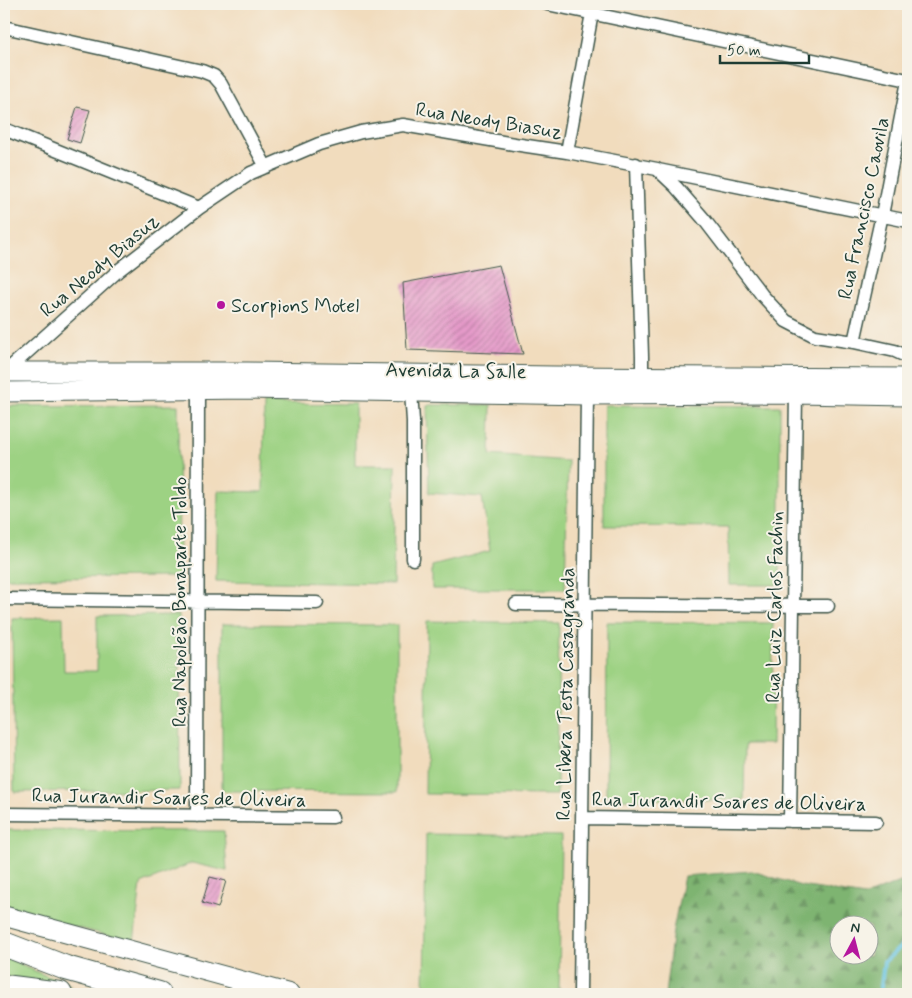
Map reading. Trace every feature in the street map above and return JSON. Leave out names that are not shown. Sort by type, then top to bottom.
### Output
[{"type":"highway","points":[[4,944],[66,968],[159,994]]},
{"type":"highway","points":[[4,987],[60,994]]},
{"type":"main road","name":"Avenida La Salle","points":[[4,372],[248,380],[518,384],[587,395],[796,394],[908,396]]},
{"type":"main road","name":"Avenida La Salle","points":[[4,392],[198,389],[248,380],[411,392],[642,377],[908,378]]},
{"type":"main road","points":[[4,916],[290,994]]},
{"type":"street","points":[[547,4],[908,80]]},
{"type":"street","points":[[567,152],[592,13]]},
{"type":"street","points":[[4,28],[202,71],[214,76],[221,84],[266,167]]},
{"type":"street","name":"Rua Francisco Caovila","points":[[854,342],[882,215],[908,80]]},
{"type":"street","name":"Rua Neody Biasuz","points":[[4,372],[119,270],[199,208],[251,173],[319,144],[361,132],[403,124],[636,164],[908,221]]},
{"type":"street","points":[[4,129],[199,208]]},
{"type":"street","points":[[636,164],[642,377]]},
{"type":"street","points":[[657,169],[676,187],[703,218],[762,295],[786,321],[815,336],[894,351],[908,357]]},
{"type":"street","name":"Rua Napoleão Bonaparte Toldo","points":[[197,816],[198,389]]},
{"type":"street","points":[[411,392],[414,559]]},
{"type":"street","name":"Rua Luiz Carlos Fachin","points":[[790,821],[796,394]]},
{"type":"street","name":"Rua Libera Testa Casagranda","points":[[580,994],[587,395]]},
{"type":"street","points":[[4,599],[317,603]]},
{"type":"street","points":[[516,604],[828,606]]},
{"type":"street","name":"Rua Jurandir Soares de Oliveira","points":[[4,814],[334,817]]},
{"type":"street","name":"Rua Jurandir Soares de Oliveira","points":[[582,818],[876,822]]},
{"type":"green space","points":[[264,403],[355,404],[355,465],[395,465],[393,584],[216,581],[218,491],[263,492]]},
{"type":"green space","points":[[178,405],[179,577],[6,578],[5,406]]},
{"type":"green space","points":[[427,405],[491,405],[490,455],[568,461],[565,589],[432,589],[432,566],[490,551],[482,497],[429,493]]},
{"type":"green space","points":[[604,405],[780,406],[780,585],[729,585],[728,527],[604,526]]},
{"type":"green space","points":[[179,615],[180,790],[14,792],[12,618],[63,617],[64,671],[97,671],[97,616]]},
{"type":"green space","points":[[427,621],[559,623],[557,795],[425,794]]},
{"type":"green space","points":[[607,622],[773,623],[772,744],[745,744],[744,800],[606,799]]},
{"type":"green space","points":[[222,624],[397,625],[397,792],[222,791]]},
{"type":"green space","points":[[4,830],[224,831],[227,871],[192,863],[141,884],[134,942],[4,909]]},
{"type":"green space","points":[[426,834],[561,836],[559,994],[424,994]]},
{"type":"green space","points":[[752,871],[801,886],[865,896],[908,879],[908,994],[665,994],[673,930],[684,876]]},
{"type":"green space","points":[[4,956],[39,973],[73,986],[4,976]]},
{"type":"building","points":[[77,107],[90,110],[80,143],[67,139]]},
{"type":"building","points":[[499,265],[523,354],[407,350],[403,283]]},
{"type":"building","points":[[210,877],[226,881],[218,908],[202,903]]},
{"type":"waterway","points":[[880,994],[884,962],[908,940]]},
{"type":"place","name":"Scorpions Motel","points":[[221,305]]}]
